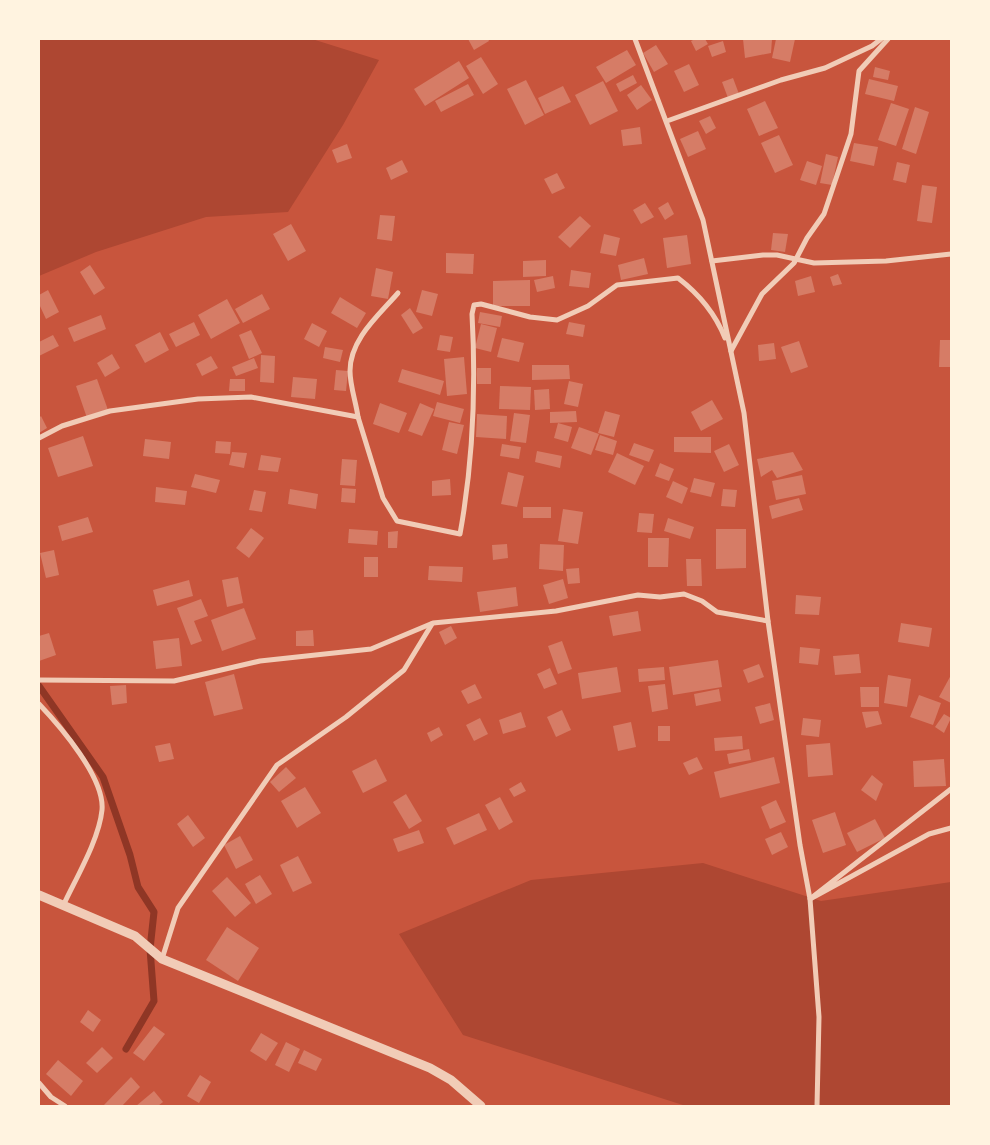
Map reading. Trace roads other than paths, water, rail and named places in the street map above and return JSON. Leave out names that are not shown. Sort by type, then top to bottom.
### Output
[{"type":"street","points":[[635,39],[703,220],[744,413],[768,620],[800,845],[810,899],[819,1017],[817,1106]]},
{"type":"street","points":[[667,121],[781,80],[825,68],[872,46],[881,39]]},
{"type":"street","points":[[730,351],[762,294],[797,260],[801,248],[824,214],[851,134],[859,71],[888,39]]},
{"type":"street","points":[[712,261],[763,255],[814,263],[886,261],[931,258],[951,254]]},
{"type":"street","points":[[398,293],[364,331],[355,349],[350,370],[358,417],[383,498],[397,521],[460,534],[465,506],[475,372],[472,314],[474,305],[481,304],[530,317],[557,320],[588,306],[617,285],[678,278],[695,291],[718,320],[730,351]]},
{"type":"street","points":[[39,438],[62,426],[110,410],[198,399],[251,397],[358,417]]},
{"type":"street","points":[[39,680],[174,681],[260,661],[371,649],[433,623],[556,611],[638,595],[660,597],[684,594],[702,601],[716,612],[768,620]]},
{"type":"street","points":[[162,959],[178,908],[277,764],[346,717],[404,670],[433,623]]},
{"type":"street","points":[[39,704],[86,765],[100,790],[102,809],[99,827],[63,906]]},
{"type":"street","points":[[810,899],[925,807],[951,790]]},
{"type":"street","points":[[810,899],[928,834],[951,828]]},
{"type":"street","points":[[39,895],[135,936],[162,959],[430,1068],[451,1080],[481,1106]]},
{"type":"street","points":[[39,1083],[51,1097],[65,1106]]},
{"type":"waterway","points":[[39,686],[103,777],[130,855],[138,887],[154,912],[150,949],[154,1001],[126,1049]]}]
